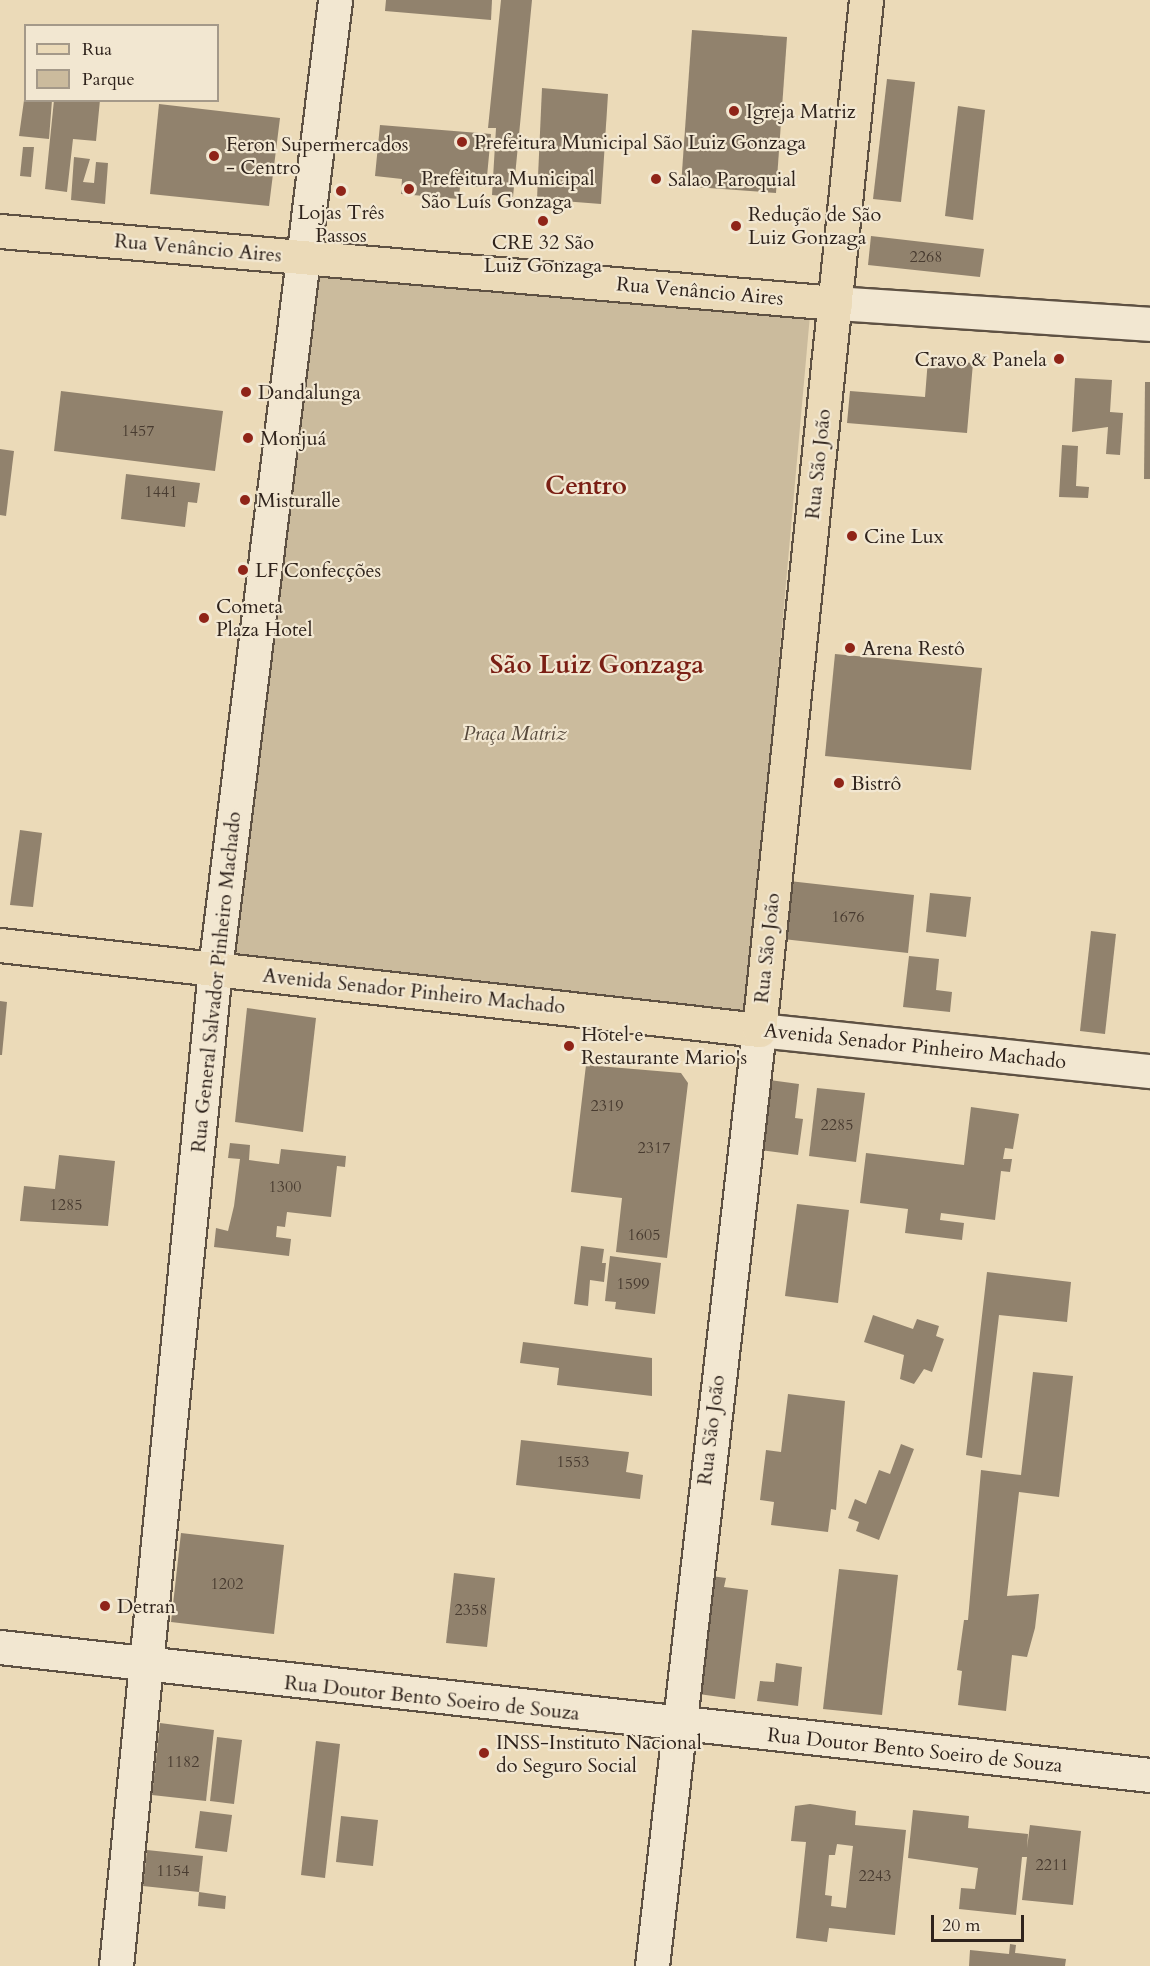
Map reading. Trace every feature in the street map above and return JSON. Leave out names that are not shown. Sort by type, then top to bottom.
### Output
[{"type":"main road","name":"Rua São João","points":[[759,1030],[866,0]]},
{"type":"main road","name":"Rua Venâncio Aires","points":[[0,231],[835,303]]},
{"type":"main road","name":"Avenida Senador Pinheiro Machado","points":[[0,945],[759,1030]]},
{"type":"street","name":"Rua General Salvador Pinheiro Machado","points":[[116,1966],[149,1667],[215,969],[335,0]]},
{"type":"street","name":"Rua Venâncio Aires","points":[[835,303],[1150,324]]},
{"type":"street","name":"Avenida Senador Pinheiro Machado","points":[[759,1030],[1150,1071]]},
{"type":"street","name":"Rua São João","points":[[652,1966],[676,1725],[759,1030]]},
{"type":"street","name":"Rua Doutor Bento Soeiro de Souza","points":[[0,1647],[149,1667],[1150,1775]]},
{"type":"green space","name":"Praça Matriz","points":[[316,265],[810,315],[747,1019],[231,963]]},
{"type":"building","points":[[386,0],[492,0],[491,20],[385,11]]},
{"type":"building","points":[[501,0],[532,0],[513,197],[492,195],[496,128],[488,128]]},
{"type":"building","name":"Igreja Matriz","points":[[692,30],[787,37],[776,193],[681,186]]},
{"type":"building","points":[[887,79],[915,82],[901,202],[873,199]]},
{"type":"building","points":[[542,88],[608,94],[601,204],[537,199]]},
{"type":"building","points":[[24,100],[52,102],[49,139],[19,136]]},
{"type":"building","points":[[54,102],[100,102],[96,141],[73,139],[67,192],[45,189]]},
{"type":"building","name":"Feron Supermercados - Centro","points":[[159,104],[280,118],[269,206],[150,194]]},
{"type":"building","points":[[958,106],[985,110],[973,220],[945,216]]},
{"type":"building","points":[[380,125],[491,134],[486,187],[460,186],[459,199],[401,194],[402,179],[375,176]]},
{"type":"building","points":[[23,147],[34,147],[31,177],[20,176]]},
{"type":"building","points":[[74,157],[90,159],[83,182],[94,183],[96,162],[108,163],[105,204],[71,200]]},
{"type":"building","points":[[871,236],[984,249],[980,277],[868,265]]},
{"type":"building","points":[[928,359],[973,363],[967,433],[847,423],[850,391],[925,397]]},
{"type":"building","points":[[1075,378],[1112,380],[1110,412],[1123,413],[1120,455],[1106,454],[1108,427],[1072,432]]},
{"type":"building","points":[[1145,382],[1150,382],[1150,479],[1144,479]]},
{"type":"building","points":[[61,391],[223,411],[215,471],[54,451]]},
{"type":"building","points":[[1062,445],[1078,446],[1076,486],[1089,487],[1088,498],[1059,497]]},
{"type":"building","points":[[0,449],[14,451],[6,516],[0,515]]},
{"type":"building","points":[[126,474],[200,483],[197,503],[188,502],[185,527],[121,519]]},
{"type":"building","points":[[835,654],[982,668],[971,770],[825,756]]},
{"type":"building","points":[[20,830],[42,833],[33,907],[10,905]]},
{"type":"building","points":[[789,881],[914,895],[908,953],[783,939]]},
{"type":"building","points":[[930,893],[971,897],[966,937],[926,932]]},
{"type":"building","points":[[1091,931],[1116,934],[1105,1034],[1080,1031]]},
{"type":"building","points":[[909,956],[939,959],[936,990],[952,992],[950,1012],[903,1007]]},
{"type":"building","points":[[0,1001],[7,1002],[2,1055],[0,1055]]},
{"type":"building","points":[[247,1008],[316,1018],[303,1132],[235,1122]]},
{"type":"building","points":[[586,1065],[681,1073],[688,1083],[667,1258],[616,1252],[622,1198],[571,1192]]},
{"type":"building","points":[[762,1079],[799,1084],[795,1118],[803,1119],[798,1155],[753,1149]]},
{"type":"building","points":[[817,1088],[865,1093],[856,1162],[809,1156]]},
{"type":"building","points":[[971,1107],[1019,1114],[1013,1149],[1005,1148],[1003,1159],[1012,1159],[1010,1172],[1001,1171],[995,1220],[941,1213],[940,1220],[964,1223],[962,1240],[905,1233],[908,1209],[860,1203],[866,1153],[964,1165]]},
{"type":"building","points":[[230,1143],[250,1145],[249,1160],[279,1164],[281,1149],[346,1156],[345,1167],[337,1166],[331,1217],[287,1212],[285,1227],[277,1226],[276,1237],[291,1239],[289,1256],[214,1247],[216,1228],[228,1231],[234,1206],[240,1159],[228,1158]]},
{"type":"building","points":[[59,1155],[115,1161],[108,1226],[20,1221],[24,1186],[55,1189]]},
{"type":"building","points":[[797,1204],[849,1210],[838,1303],[785,1296]]},
{"type":"building","points":[[581,1246],[604,1249],[602,1263],[606,1263],[604,1282],[590,1280],[588,1306],[574,1304]]},
{"type":"building","points":[[610,1256],[661,1263],[655,1314],[615,1309],[616,1302],[605,1301]]},
{"type":"building","points":[[987,1272],[1071,1282],[1067,1322],[999,1315],[982,1458],[966,1455]]},
{"type":"building","points":[[873,1315],[913,1329],[917,1319],[939,1326],[936,1336],[944,1339],[932,1372],[924,1369],[914,1384],[900,1379],[904,1355],[864,1342]]},
{"type":"building","points":[[523,1342],[652,1358],[652,1396],[557,1385],[559,1368],[520,1363]]},
{"type":"building","points":[[1033,1372],[1073,1376],[1059,1497],[1019,1492],[1007,1596],[1039,1594],[1035,1628],[1027,1657],[1012,1655],[1006,1711],[958,1705],[962,1671],[957,1670],[964,1620],[968,1620],[981,1470],[1021,1475]]},
{"type":"building","points":[[788,1394],[845,1401],[836,1510],[831,1509],[828,1532],[771,1525],[774,1502],[760,1500],[766,1450],[781,1452]]},
{"type":"building","points":[[521,1440],[629,1452],[626,1472],[643,1475],[640,1499],[516,1485]]},
{"type":"building","points":[[901,1444],[914,1449],[879,1540],[856,1531],[859,1522],[848,1518],[855,1499],[866,1504],[879,1470],[890,1474]]},
{"type":"building","points":[[181,1533],[284,1545],[274,1634],[171,1622]]},
{"type":"building","points":[[839,1569],[898,1575],[882,1715],[823,1709]]},
{"type":"building","points":[[454,1573],[495,1578],[487,1647],[446,1643]]},
{"type":"building","points":[[711,1576],[726,1578],[724,1587],[748,1590],[735,1699],[684,1692]]},
{"type":"building","points":[[776,1663],[802,1667],[798,1706],[757,1701],[760,1681],[774,1682]]},
{"type":"building","points":[[160,1723],[214,1730],[206,1801],[152,1795]]},
{"type":"building","points":[[217,1737],[242,1740],[234,1804],[210,1801]]},
{"type":"building","points":[[316,1741],[340,1744],[325,1878],[301,1875]]},
{"type":"building","points":[[810,1804],[856,1811],[855,1825],[906,1830],[895,1935],[829,1928],[827,1942],[796,1938],[806,1842],[791,1841],[795,1806]],"holes":[[[837,1844],[853,1846],[846,1908],[831,1906],[832,1896],[825,1895],[829,1855],[835,1855]]]},
{"type":"building","points":[[913,1810],[969,1816],[968,1828],[1028,1834],[1027,1848],[1030,1825],[1081,1831],[1073,1905],[1022,1900],[1027,1857],[1022,1857],[1016,1915],[959,1909],[961,1888],[975,1889],[978,1868],[908,1858]]},
{"type":"building","points":[[200,1811],[232,1815],[227,1852],[195,1848]]},
{"type":"building","points":[[341,1816],[378,1820],[373,1866],[336,1862]]},
{"type":"building","points":[[147,1850],[203,1856],[199,1892],[143,1886]]},
{"type":"building","points":[[199,1892],[226,1896],[225,1909],[198,1906]]},
{"type":"building","points":[[1010,1944],[1016,1945],[1015,1953],[1066,1959],[1065,1966],[969,1966],[970,1950],[1009,1954]]},
{"type":"place","name":"Igreja Matriz","points":[[734,111]]},
{"type":"place","name":"Prefeitura Municipal São Luiz Gonzaga","points":[[462,142]]},
{"type":"place","name":"Feron Supermercados - Centro","points":[[214,156]]},
{"type":"place","name":"Salao Paroquial","points":[[656,179]]},
{"type":"place","name":"Prefeitura Municipal São Luís Gonzaga","points":[[409,189]]},
{"type":"place","name":"Lojas Três Passos","points":[[341,191]]},
{"type":"place","name":"CRE 32 São Luiz Gonzaga","points":[[543,221]]},
{"type":"place","name":"Redução de São Luiz Gonzaga","points":[[736,226]]},
{"type":"place","name":"Cravo & Panela","points":[[1059,359]]},
{"type":"place","name":"Dandalunga","points":[[246,392]]},
{"type":"place","name":"Monjuá","points":[[248,438]]},
{"type":"place","name":"Misturalle","points":[[245,500]]},
{"type":"place","name":"Cine Lux","points":[[852,536]]},
{"type":"place","name":"LF Confecções","points":[[243,570]]},
{"type":"place","name":"Cometa Plaza Hotel","points":[[204,618]]},
{"type":"place","name":"Arena Restô","points":[[850,648]]},
{"type":"place","name":"Bistrô","points":[[839,783]]},
{"type":"place","name":"Hotel e Restaurante Mario's","points":[[569,1046]]},
{"type":"place","name":"Detran","points":[[105,1606]]},
{"type":"place","name":"INSS-Instituto Nacional do Seguro Social","points":[[484,1753]]},
{"type":"district","name":"Centro","points":[[586,486]]},
{"type":"district","name":"São Luiz Gonzaga","points":[[597,665]]}]
